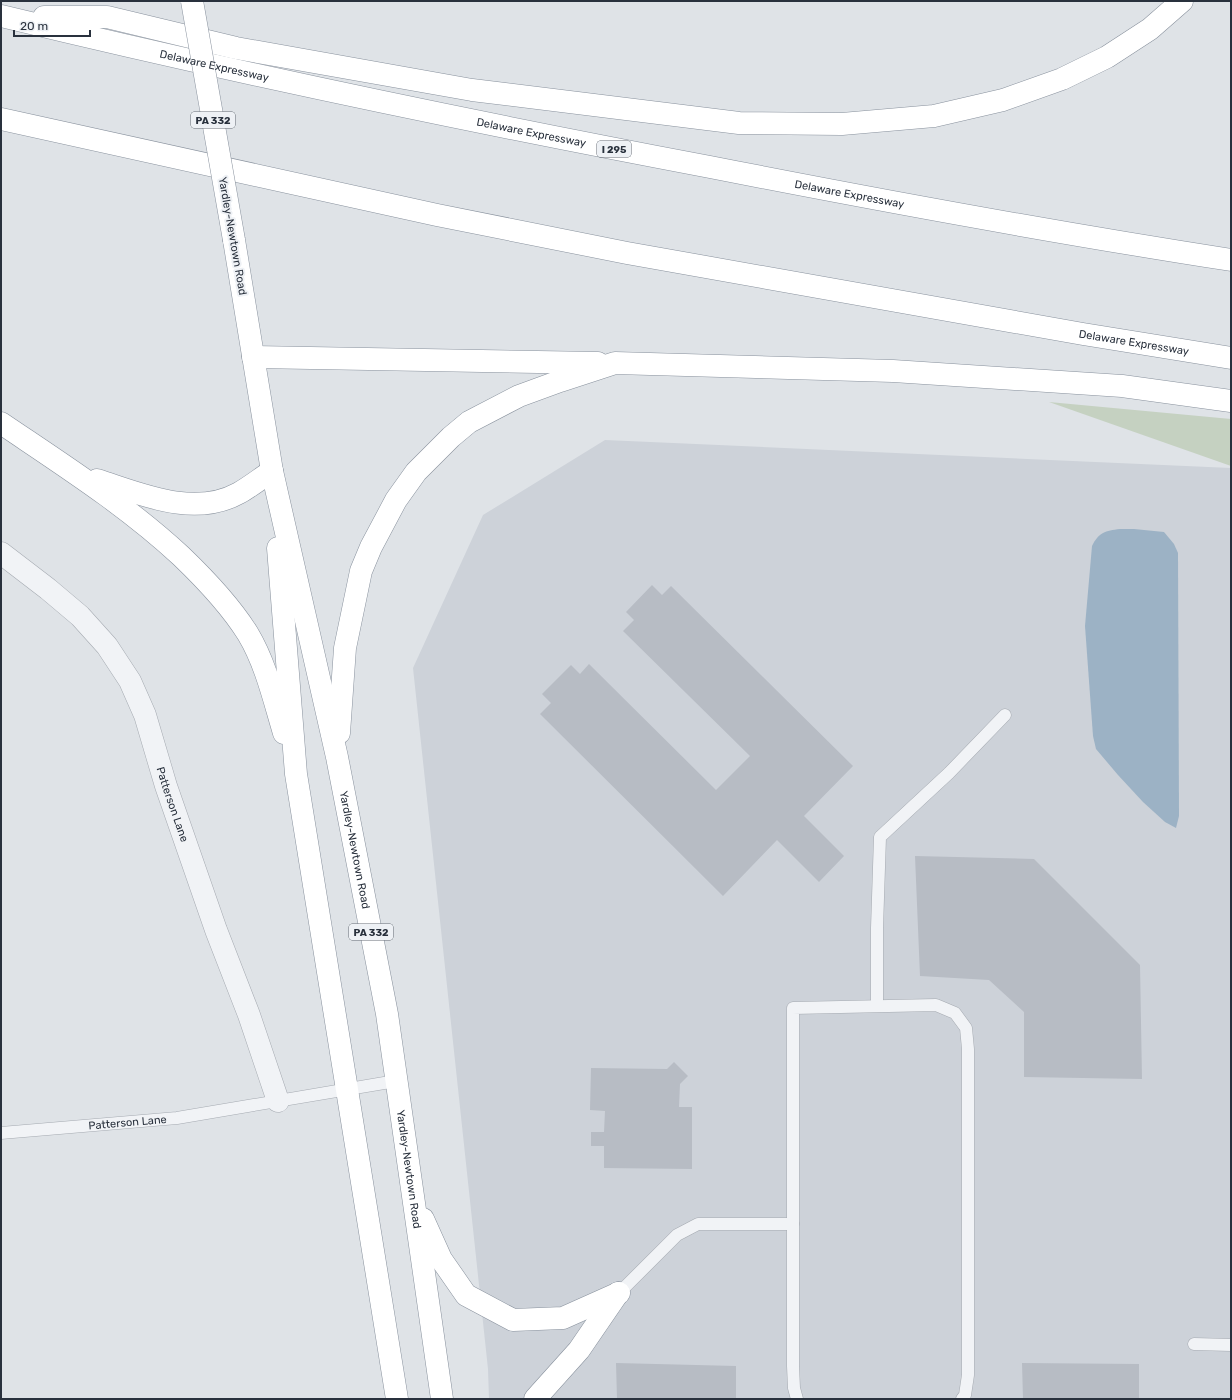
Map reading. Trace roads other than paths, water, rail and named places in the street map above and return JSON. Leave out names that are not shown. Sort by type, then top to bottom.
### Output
[{"type":"highway","name":"Yardley-Newtown Road","points":[[192,1],[234,240],[272,471],[337,757],[387,1014],[442,1399]]},
{"type":"highway","points":[[4,16],[107,17],[236,48],[342,68],[487,92],[739,123],[842,124],[934,116],[1003,100],[1062,79],[1107,57],[1150,29],[1182,1]]},
{"type":"highway","name":"Delaware Expressway","points":[[4,16],[167,55],[545,136],[874,199],[1231,260]]},
{"type":"highway","name":"Delaware Expressway","points":[[1,119],[437,215],[627,253],[1083,334],[1231,358]]},
{"type":"highway","points":[[253,357],[497,360],[893,372],[1122,386],[1231,401]]},
{"type":"highway","points":[[337,757],[345,648],[361,571],[371,547],[396,500],[416,472],[451,437],[469,422],[519,396],[560,381],[615,364]]},
{"type":"highway","points":[[1,424],[114,500],[154,531],[201,575],[223,600],[248,634],[263,664],[296,774]]},
{"type":"highway","name":"Yardley-Newtown Road","points":[[272,471],[296,774],[397,1399]]},
{"type":"highway","points":[[75,473],[155,499],[185,504],[215,502],[238,494],[272,471]]},
{"type":"highway","points":[[413,1199],[441,1259],[466,1295],[513,1320],[563,1318],[619,1293]]},
{"type":"highway","points":[[535,1399],[579,1350],[619,1293]]},
{"type":"street","name":"Patterson Lane","points":[[1,553],[80,616],[107,646],[130,681],[145,715],[166,786],[216,930],[249,1015],[278,1101]]},
{"type":"lane","points":[[877,1006],[877,928],[880,837],[949,773],[1005,715]]},
{"type":"lane","points":[[797,1399],[794,1388],[793,1366],[793,1008],[936,1005],[955,1013],[966,1028],[968,1049],[968,1375],[962,1399]]},
{"type":"lane","name":"Patterson Lane","points":[[1,1133],[177,1118],[396,1081]]},
{"type":"lane","points":[[619,1293],[677,1235],[698,1224],[793,1224]]},
{"type":"lane","points":[[1194,1344],[1231,1345]]},
{"type":"water","points":[[1120,529],[1164,532],[1174,544],[1178,553],[1179,816],[1176,828],[1165,822],[1143,802],[1118,775],[1096,749],[1093,736],[1085,626],[1092,546],[1097,538],[1103,533]]}]
